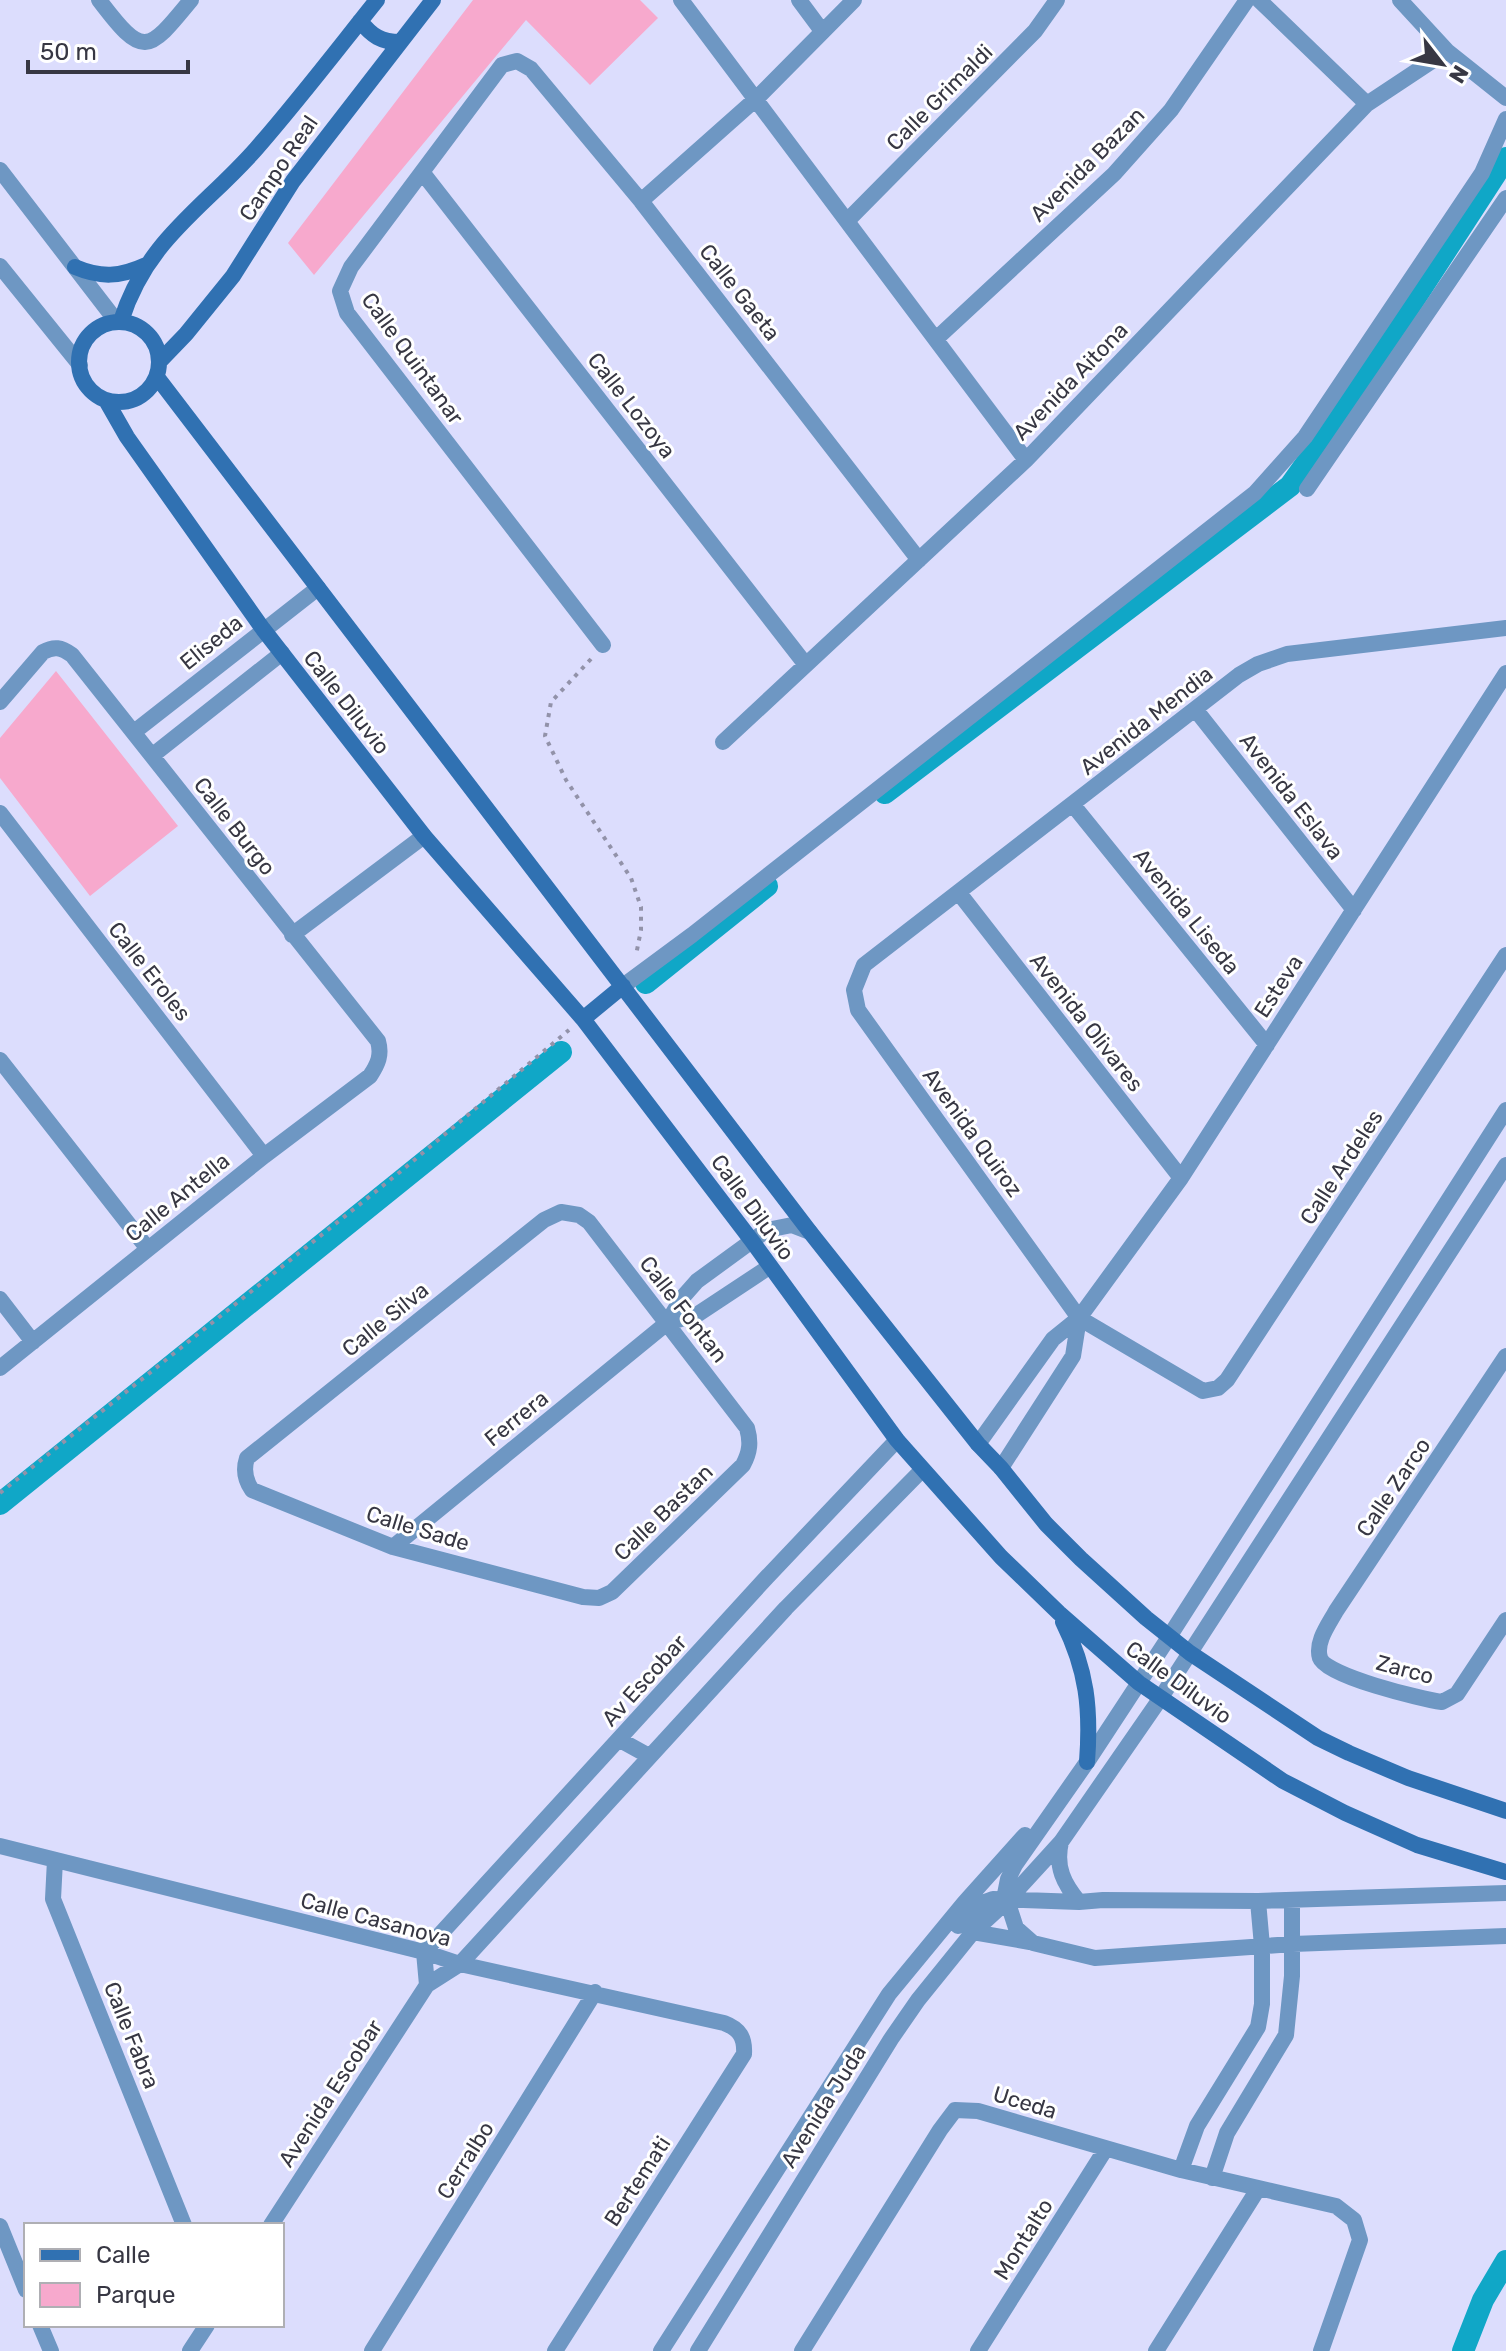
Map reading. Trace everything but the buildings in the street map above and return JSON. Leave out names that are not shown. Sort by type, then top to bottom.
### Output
[{"type":"street","points":[[99,0],[124,33],[138,41],[151,42],[164,33],[191,0]]},
{"type":"street","name":"Campo Real","points":[[119,322],[146,265],[174,230],[254,151],[377,0]]},
{"type":"street","name":"Campo Real","points":[[158,369],[233,276],[293,181],[433,0]]},
{"type":"street","points":[[681,0],[1026,460]]},
{"type":"street","points":[[799,0],[822,31]]},
{"type":"street","points":[[641,201],[757,98],[854,0]]},
{"type":"street","name":"Calle Grimaldi","points":[[848,220],[1035,31],[1057,0]]},
{"type":"street","name":"Avenida Bazan","points":[[936,339],[1114,174],[1171,110],[1247,0]]},
{"type":"street","points":[[1259,0],[1367,104]]},
{"type":"street","points":[[1400,0],[1447,51],[1506,98]]},
{"type":"street","points":[[360,21],[371,35],[386,42],[400,42]]},
{"type":"street","name":"Avenida Aitona","points":[[723,742],[1026,460],[1367,104],[1447,51]]},
{"type":"street","name":"Calle Quintanar","points":[[517,61],[502,65],[351,267],[340,291],[347,313],[603,645]]},
{"type":"street","name":"Calle Gaeta","points":[[517,61],[531,69],[641,201],[919,560]]},
{"type":"street","points":[[583,1019],[1255,493],[1305,437],[1323,411],[1482,173],[1506,119]]},
{"type":"street","points":[[0,170],[119,322]]},
{"type":"street","name":"Calle Lozoya","points":[[422,172],[806,665]]},
{"type":"street","points":[[1307,489],[1506,198]]},
{"type":"street","points":[[75,267],[91,274],[118,276],[146,265]]},
{"type":"street","points":[[0,266],[80,365]]},
{"type":"street","points":[[119,322],[140,328],[154,342],[158,369],[146,393],[128,403],[107,402],[87,389],[79,349],[88,334],[103,324],[119,322]]},
{"type":"street","name":"Calle Diluvio","points":[[158,369],[318,588],[810,1232],[978,1444],[1055,1533],[1169,1637],[1318,1738],[1408,1778],[1506,1811]]},
{"type":"street","name":"Calle Diluvio","points":[[107,402],[127,437],[263,629],[424,836],[583,1019],[752,1241],[897,1440],[1001,1557],[1139,1683],[1283,1781],[1417,1845],[1506,1872]]},
{"type":"street","name":"Eliseda","points":[[134,732],[318,588]]},
{"type":"street","name":"Avenida Mendia","points":[[864,965],[1249,669],[1287,654],[1506,628]]},
{"type":"street","name":"Calle Burgo","points":[[0,702],[36,659],[51,648],[65,650],[153,755],[378,1041],[380,1060]]},
{"type":"street","points":[[153,755],[282,653]]},
{"type":"street","name":"Esteva","points":[[978,1444],[1053,1339],[1079,1318],[1181,1178],[1506,673]]},
{"type":"street","name":"Avenida Eslava","points":[[1195,709],[1354,910]]},
{"type":"street","name":"Avenida Liseda","points":[[1073,805],[1267,1045]]},
{"type":"street","name":"Calle Eroles","points":[[0,813],[264,1156]]},
{"type":"street","points":[[292,935],[424,836]]},
{"type":"street","name":"Avenida Olivares","points":[[959,893],[1181,1178]]},
{"type":"street","name":"Calle Ardeles","points":[[1079,1318],[1203,1391],[1218,1388],[1227,1380],[1506,955]]},
{"type":"street","name":"Avenida Quiroz","points":[[864,965],[854,990],[858,1010],[1079,1318]]},
{"type":"street","points":[[0,1060],[148,1249]]},
{"type":"street","name":"Calle Antella","points":[[0,1368],[264,1156],[370,1076],[380,1060]]},
{"type":"street","name":"Avenida Juda","points":[[1008,1900],[1005,1887],[1015,1865],[1169,1637],[1506,1110]]},
{"type":"street","name":"Avenida Juda","points":[[698,2351],[891,2039],[973,1932],[1008,1900],[1061,1842],[1160,1699],[1506,1165]]},
{"type":"street","name":"Calle Fontan","points":[[570,1212],[589,1222],[747,1428],[750,1443]]},
{"type":"street","name":"Calle Silva","points":[[246,1476],[244,1467],[247,1458],[544,1220],[551,1215],[570,1212]]},
{"type":"street","name":"Ferrera","points":[[393,1547],[667,1323],[697,1281],[767,1230],[792,1225],[810,1232]]},
{"type":"street","name":"Ferrera","points":[[667,1323],[698,1314],[769,1267]]},
{"type":"street","points":[[0,1299],[33,1342]]},
{"type":"street","name":"Esteva","points":[[1001,1468],[1073,1356],[1079,1318]]},
{"type":"street","name":"Calle Zarco","points":[[1320,1644],[1336,1611],[1506,1356]]},
{"type":"street","name":"Av Escobar","points":[[424,1952],[767,1577],[897,1440]]},
{"type":"street","name":"Calle Bastan","points":[[591,1598],[605,1597],[612,1592],[722,1487],[743,1465],[750,1443]]},
{"type":"street","points":[[424,1952],[427,1985],[460,1964],[786,1608],[922,1470]]},
{"type":"street","name":"Calle Sade","points":[[246,1476],[252,1490],[261,1496],[393,1547],[591,1598]]},
{"type":"street","points":[[1059,1613],[1076,1648],[1086,1685],[1090,1723],[1087,1762]]},
{"type":"street","name":"Zarco","points":[[1320,1644],[1322,1663],[1331,1671],[1442,1702],[1457,1694],[1506,1620]]},
{"type":"street","points":[[620,1740],[649,1756]]},
{"type":"street","name":"Avenida Juda","points":[[661,2351],[889,1994],[964,1903],[1074,1781]]},
{"type":"street","points":[[1061,1842],[1057,1857],[1065,1885],[1079,1902]]},
{"type":"street","name":"Calle Casanova","points":[[0,1846],[424,1952],[460,1964],[724,2023],[740,2032]]},
{"type":"street","name":"Calle Fabra","points":[[55,1860],[53,1899],[183,2223]]},
{"type":"street","name":"Avenida Juda","points":[[889,1994],[925,1965],[967,1915],[993,1899],[1258,1901],[1506,1893]]},
{"type":"street","points":[[1008,1900],[1016,1928],[1033,1943]]},
{"type":"street","points":[[1212,2178],[1227,2133],[1286,2035],[1291,2011],[1292,1900]]},
{"type":"street","points":[[1181,2170],[1197,2126],[1258,2027],[1262,2004],[1262,1946],[1258,1901]]},
{"type":"street","points":[[973,1932],[1095,1958],[1293,1944],[1506,1936]]},
{"type":"street","name":"Avenida Escobar","points":[[272,2223],[427,1985]]},
{"type":"street","name":"Cerralbo","points":[[372,2351],[595,1992]]},
{"type":"street","name":"Bertemati","points":[[555,2351],[744,2054],[745,2043],[740,2032]]},
{"type":"street","name":"Uceda","points":[[802,2351],[955,2110],[978,2111],[1105,2150],[1336,2206],[1354,2220],[1360,2240],[1321,2351]]},
{"type":"street","name":"Montalto","points":[[978,2351],[1105,2150]]},
{"type":"street","points":[[1156,2351],[1258,2189]]},
{"type":"street","points":[[0,2226],[24,2285]]},
{"type":"street","points":[[41,2327],[51,2351]]},
{"type":"street","points":[[190,2351],[206,2327]]},
{"type":"path","points":[[603,645],[551,702],[545,736],[566,780],[631,878],[641,907],[638,947],[623,986]]},
{"type":"path","points":[[0,1493],[400,1172],[583,1019]]},
{"type":"green space","points":[[473,0],[640,0],[658,18],[590,85],[526,20],[314,275],[288,243]]},
{"type":"green space","points":[[56,671],[178,826],[90,896],[0,778],[0,738]]},
{"type":"waterway","points":[[885,793],[1290,486],[1506,158]]},
{"type":"waterway","points":[[646,983],[767,886]]},
{"type":"waterway","points":[[0,1504],[561,1052]]},
{"type":"waterway","points":[[1463,2351],[1483,2300],[1506,2261]]}]
